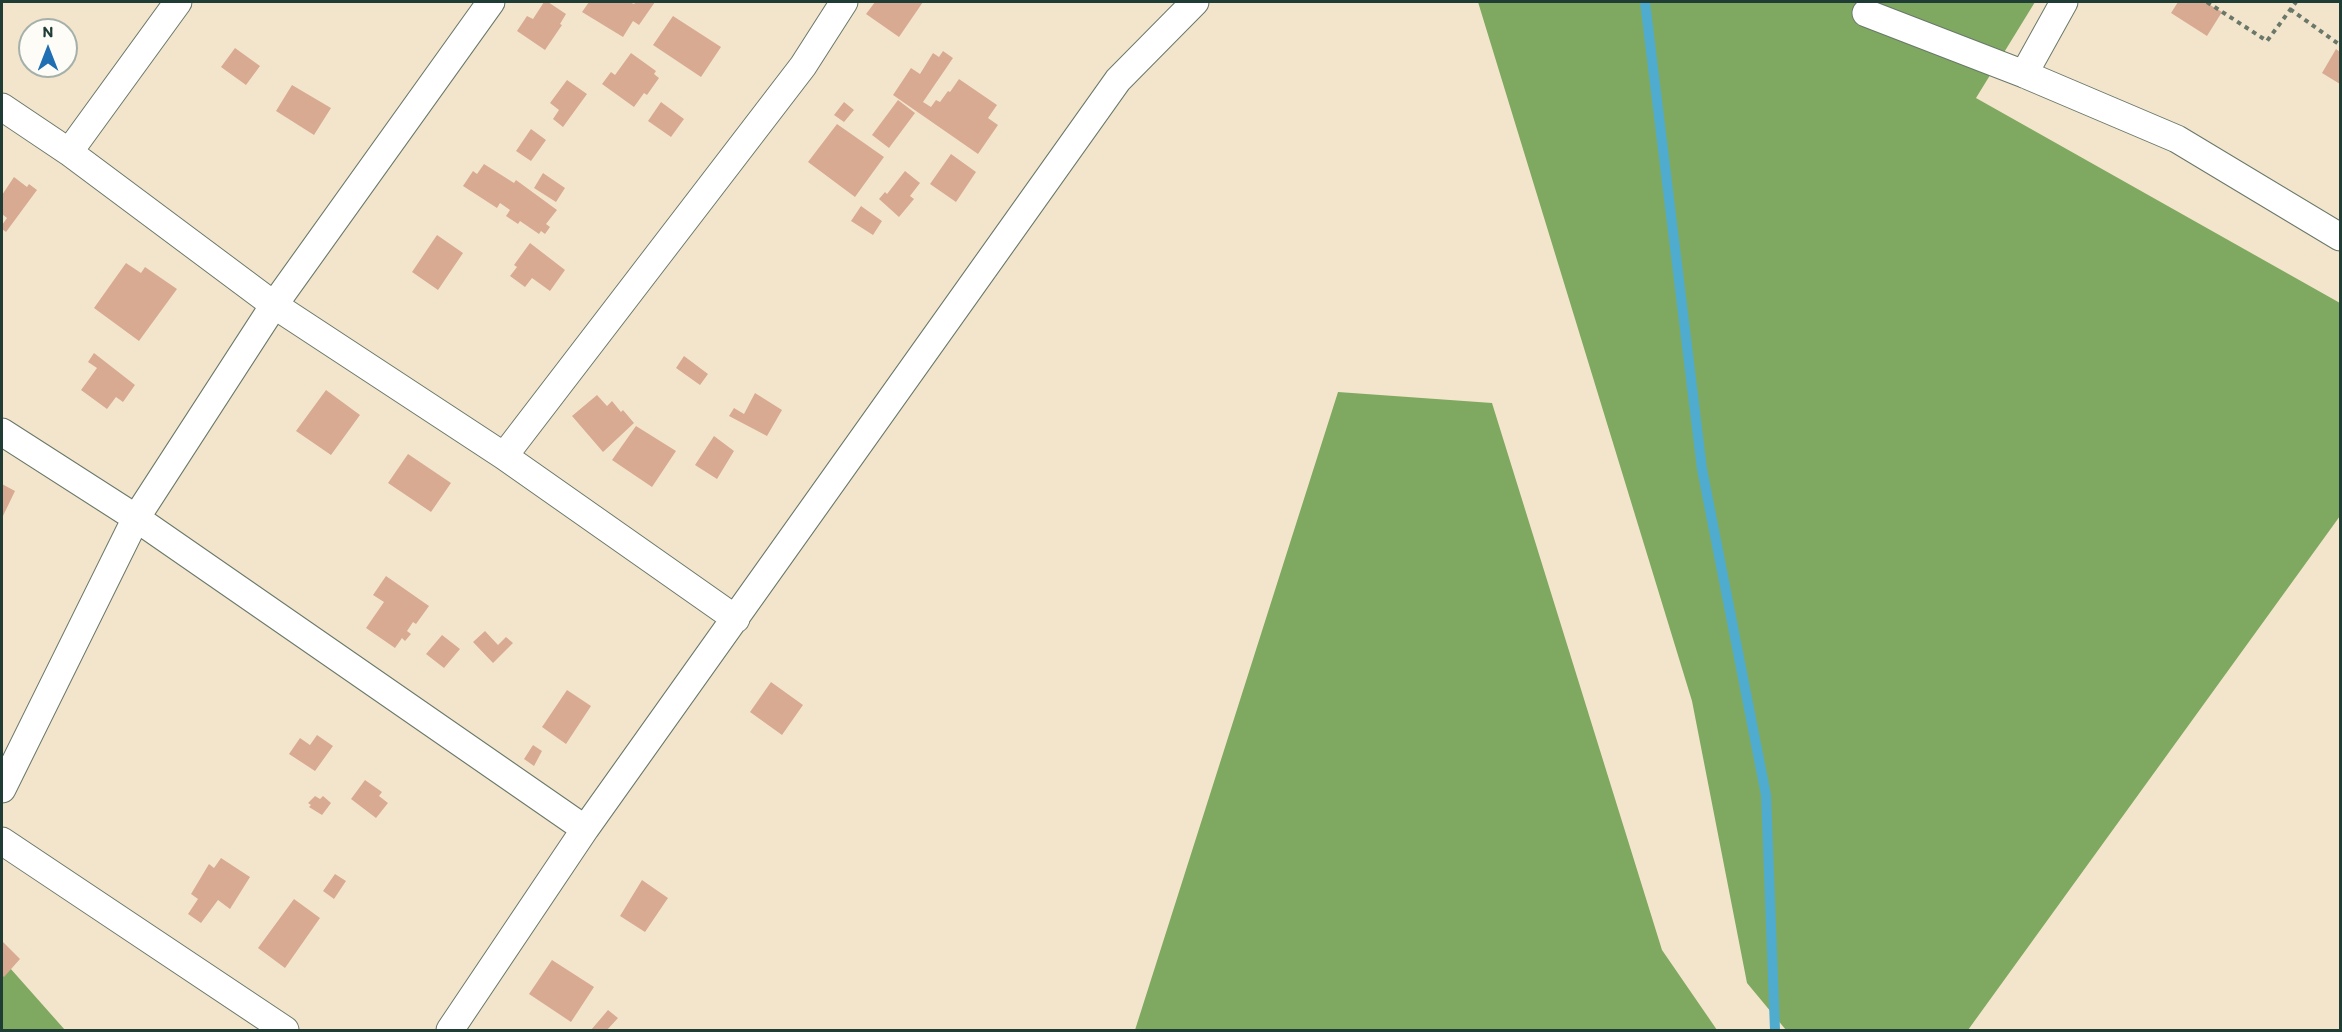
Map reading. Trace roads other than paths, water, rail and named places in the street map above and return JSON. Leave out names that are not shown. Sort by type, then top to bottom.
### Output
[{"type":"street","points":[[69,152],[178,2]]},
{"type":"street","points":[[2,789],[136,518],[274,305],[490,2]]},
{"type":"street","points":[[504,456],[803,66],[844,2]]},
{"type":"street","points":[[450,1030],[585,829],[1118,80],[1195,2]]},
{"type":"street","points":[[2024,74],[2064,2]]},
{"type":"street","points":[[1866,13],[2024,74],[2177,139],[2336,226]]},
{"type":"street","points":[[2,107],[69,152],[274,305],[504,456],[736,619]]},
{"type":"street","points":[[2,432],[136,518],[585,829]]},
{"type":"street","points":[[2,841],[285,1030]]},
{"type":"waterway","points":[[1645,2],[1702,469],[1766,795],[1775,1030]]}]
